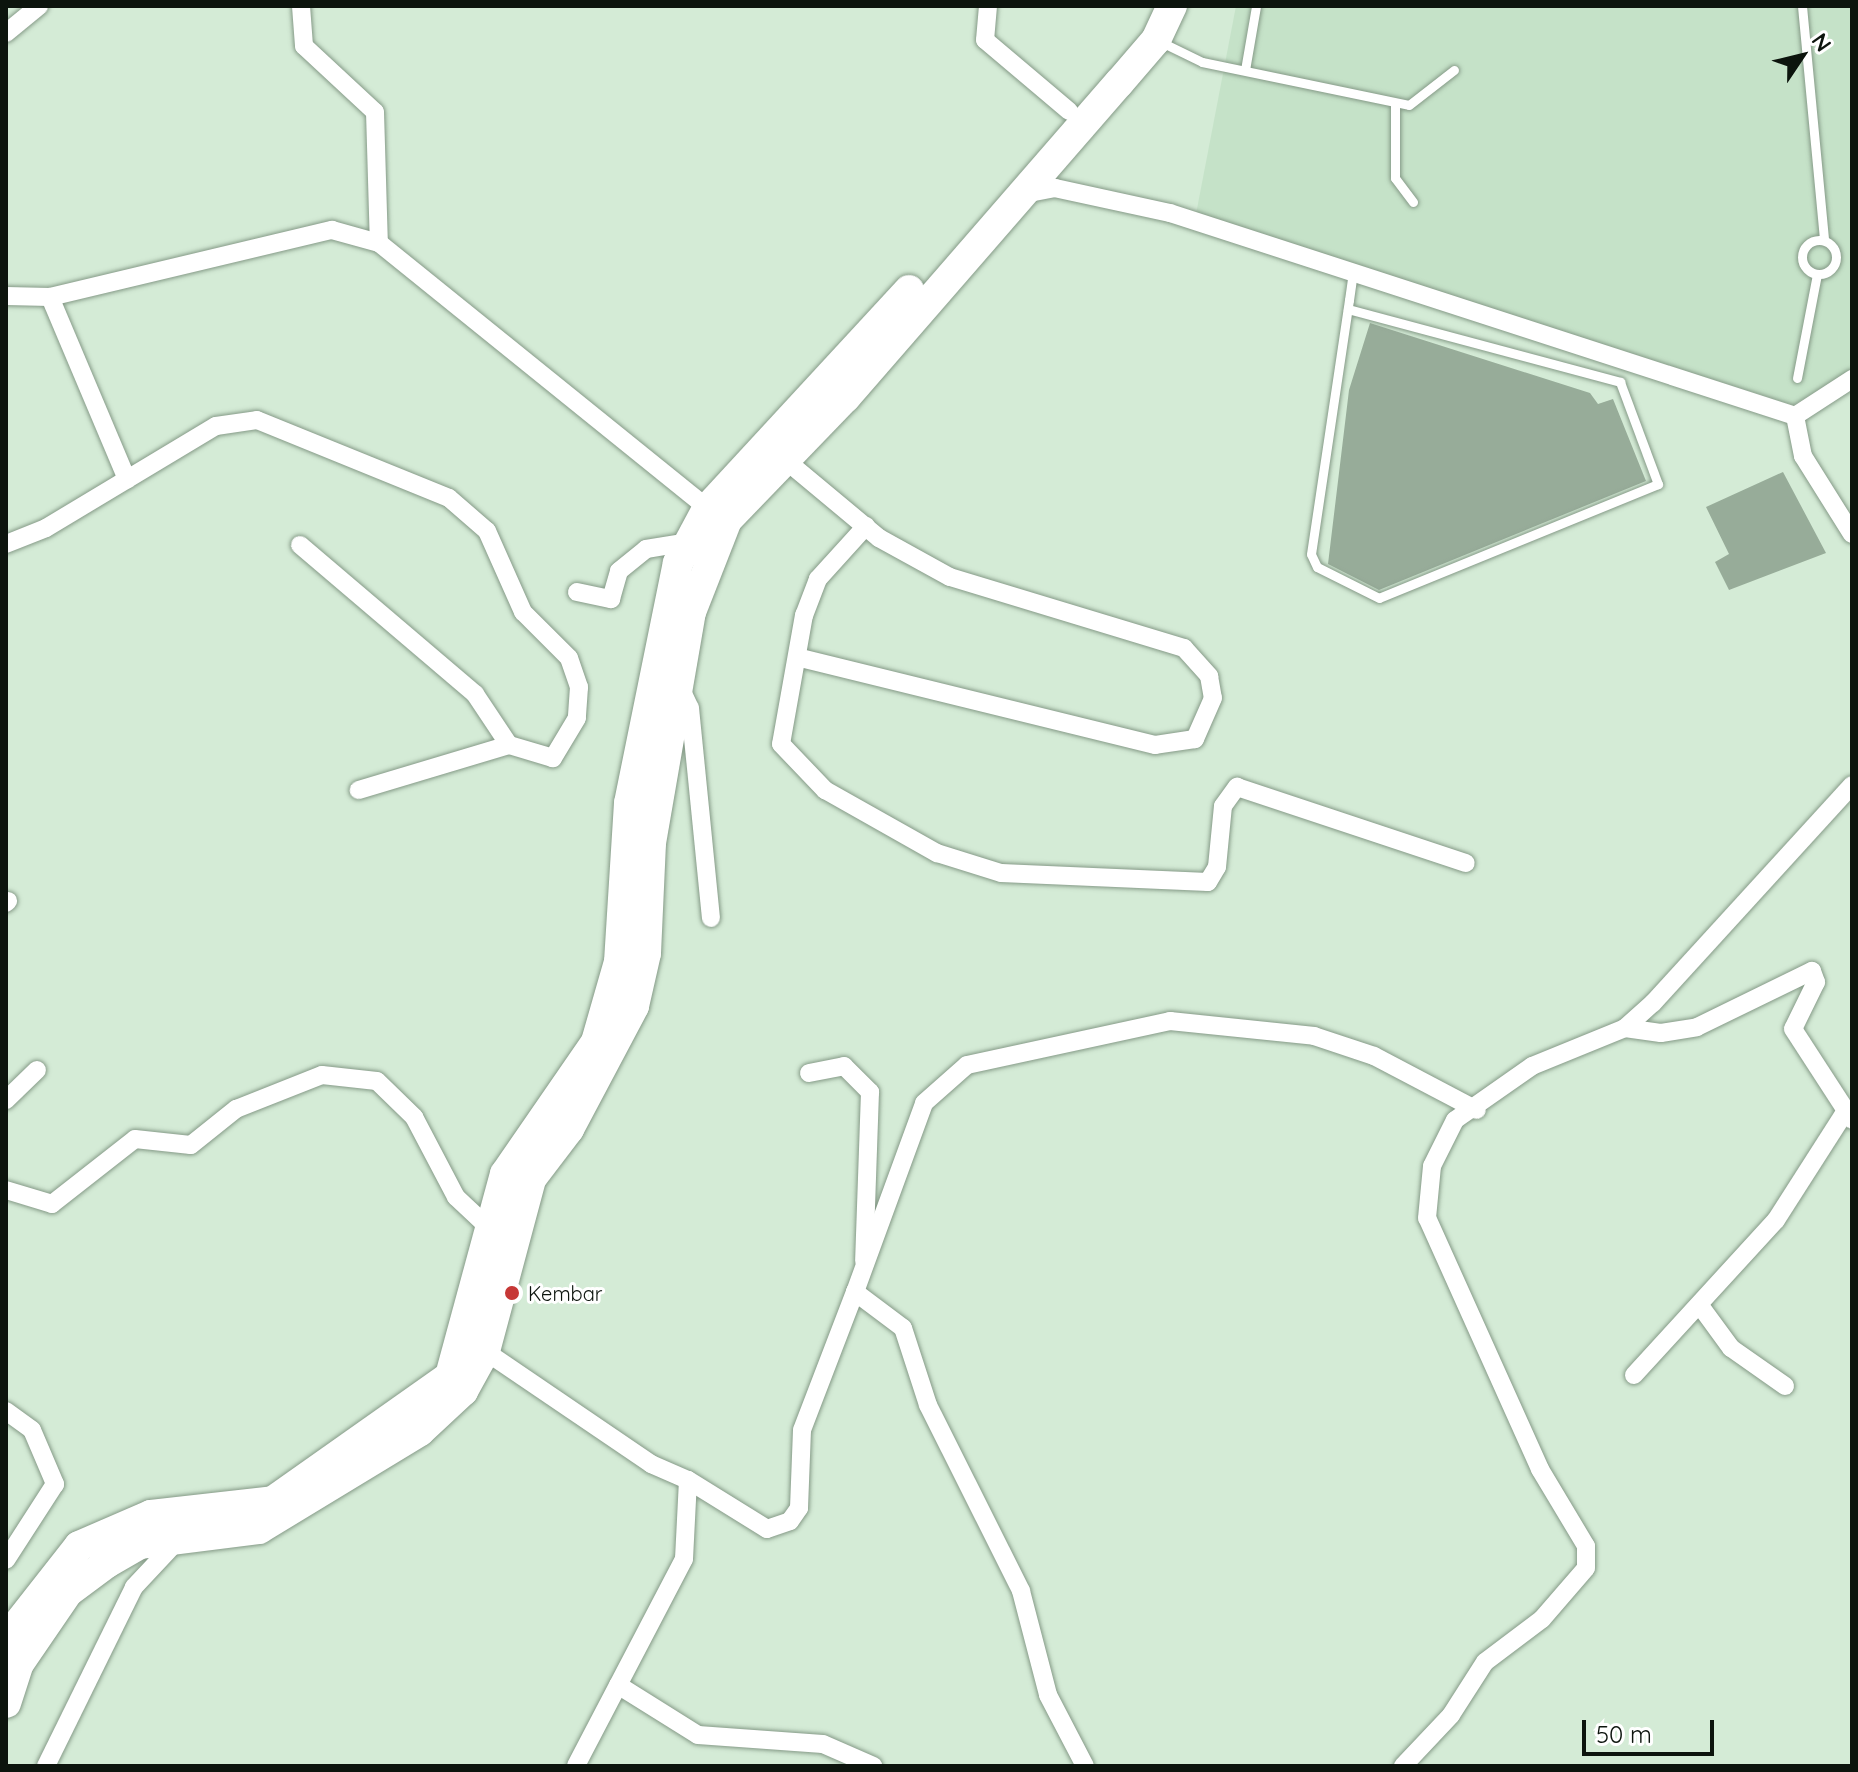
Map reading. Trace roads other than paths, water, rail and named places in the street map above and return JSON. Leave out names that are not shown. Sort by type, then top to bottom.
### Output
[{"type":"highway","points":[[6,1639],[79,1546],[151,1515],[273,1501],[439,1386],[475,1345],[487,1226],[505,1174],[596,1042],[619,962],[629,803],[667,607],[689,542],[717,514],[1069,111],[1149,6]]},
{"type":"highway","points":[[6,1703],[18,1665],[68,1592],[140,1544],[259,1529],[420,1431],[463,1391],[475,1345],[531,1179],[583,1105],[634,1006],[646,953],[651,843],[691,612],[717,514],[783,458],[1022,194],[1156,40],[1172,6]]},
{"type":"street","points":[[6,33],[39,6]]},
{"type":"street","points":[[301,6],[304,46],[375,112],[379,243]]},
{"type":"street","points":[[988,6],[985,40],[1069,111]]},
{"type":"street","points":[[1022,194],[1055,188],[1170,213],[1795,416]]},
{"type":"street","points":[[6,296],[50,297],[332,230],[379,243],[717,514]]},
{"type":"street","points":[[50,297],[127,479]]},
{"type":"street","points":[[1795,416],[1852,379]]},
{"type":"street","points":[[1795,416],[1803,456],[1852,534]]},
{"type":"street","points":[[6,544],[127,479],[216,426],[257,420],[449,498],[487,531],[523,612],[569,658],[579,687],[577,718],[553,758],[509,745],[359,790]]},
{"type":"street","points":[[783,458],[866,526],[950,577],[1184,648],[1214,690],[1195,739],[1155,745],[798,657]]},
{"type":"street","points":[[866,526],[818,579],[798,657],[781,744],[825,790],[937,853],[1001,873],[1208,882],[1217,867],[1223,806],[1237,787],[1466,863]]},
{"type":"street","points":[[577,592],[611,599],[619,571],[646,549],[689,542]]},
{"type":"street","points":[[300,545],[475,694],[509,745]]},
{"type":"street","points":[[679,685],[690,708],[711,918]]},
{"type":"street","points":[[1403,1766],[1451,1715],[1485,1662],[1542,1619],[1586,1568],[1586,1546],[1540,1469],[1427,1218],[1432,1166],[1455,1120],[1477,1110],[1532,1066],[1625,1028],[1852,785]]},
{"type":"street","points":[[1625,1028],[1661,1033],[1697,1027],[1813,971],[1816,982],[1793,1029],[1849,1116],[1806,1181],[1730,1263],[1701,1307],[1634,1375]]},
{"type":"street","points":[[475,1345],[651,1464],[688,1480],[767,1529],[790,1521],[799,1508],[802,1430],[864,1272],[924,1103],[967,1065],[1006,1054],[1170,1021],[1314,1036],[1374,1056],[1477,1110]]},
{"type":"street","points":[[809,1073],[844,1066],[870,1092],[864,1272]]},
{"type":"street","points":[[6,1100],[37,1070]]},
{"type":"street","points":[[6,1190],[52,1204],[135,1139],[191,1145],[236,1109],[322,1075],[377,1081],[414,1117],[456,1197],[487,1226]]},
{"type":"street","points":[[855,1292],[903,1328],[928,1405],[1021,1591],[1048,1695],[1085,1766]]},
{"type":"street","points":[[1701,1307],[1731,1348],[1785,1386]]},
{"type":"street","points":[[6,1411],[32,1430],[55,1484],[6,1560]]},
{"type":"street","points":[[576,1766],[684,1559],[688,1480]]},
{"type":"street","points":[[46,1766],[134,1587],[179,1539]]},
{"type":"street","points":[[618,1685],[698,1735],[823,1744],[873,1766]]},
{"type":"lane","points":[[1245,70],[1256,6]]},
{"type":"lane","points":[[1797,378],[1817,274],[1836,258],[1824,240],[1802,6]]},
{"type":"lane","points":[[1156,40],[1202,62],[1395,103],[1422,99],[1454,70]]},
{"type":"lane","points":[[1395,103],[1393,166],[1413,202]]},
{"type":"lane","points":[[1817,274],[1802,253],[1824,240]]},
{"type":"lane","points":[[1348,309],[1620,382],[1658,484],[1379,598],[1366,596],[1311,559],[1353,273]]},
{"type":"place","name":"Kembar","points":[[512,1293]]}]
